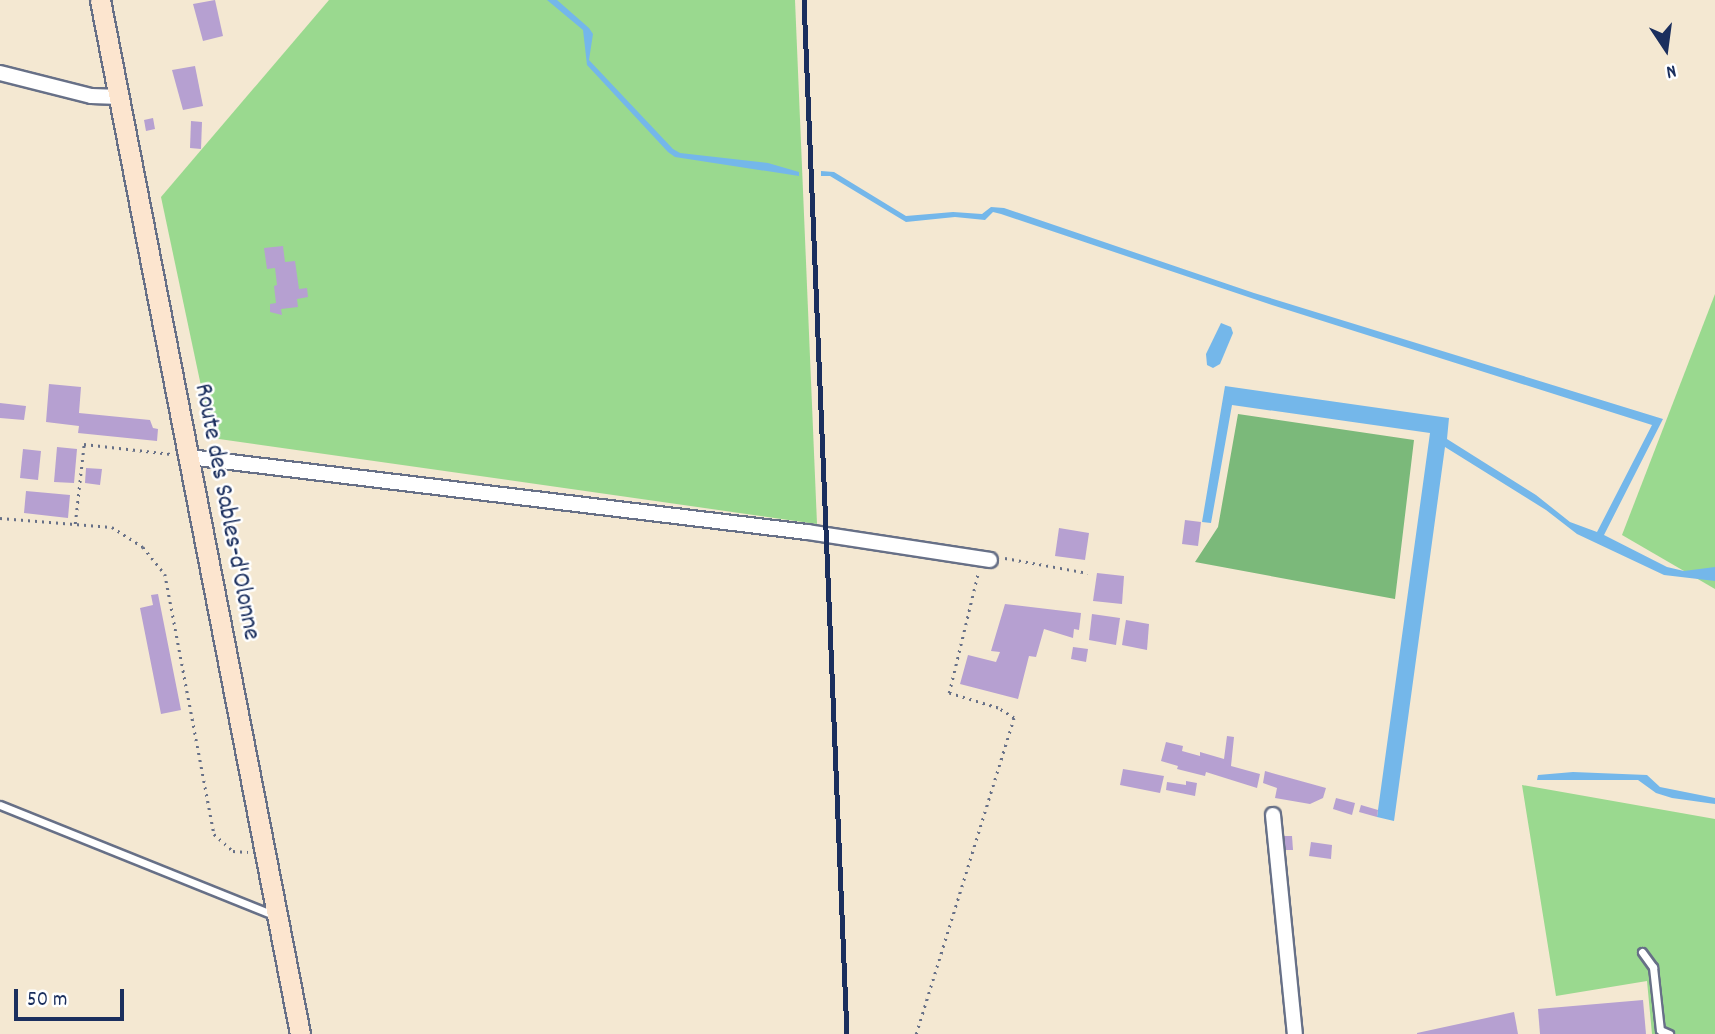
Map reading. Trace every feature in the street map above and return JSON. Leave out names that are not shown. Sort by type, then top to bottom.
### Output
[{"type":"main road","name":"Route des Sables-d'Olonne","points":[[100,0],[300,1034]]},
{"type":"street","points":[[0,73],[91,96],[120,97]]},
{"type":"street","points":[[189,457],[807,532],[990,560]]},
{"type":"street","points":[[1273,815],[1295,1034]]},
{"type":"lane","points":[[0,804],[277,917]]},
{"type":"lane","points":[[1642,951],[1653,967],[1660,1030],[1669,1034]]},
{"type":"path","points":[[75,524],[84,444],[189,457]]},
{"type":"path","points":[[0,518],[112,527],[143,547],[165,574],[214,834],[233,851],[265,852]]},
{"type":"path","points":[[916,1034],[1014,718],[998,708],[948,693],[980,566],[997,556],[1088,573]]},
{"type":"green space","points":[[329,0],[795,0],[817,524],[212,438],[161,197]]},
{"type":"green space","points":[[1715,294],[1715,589],[1622,535]]},
{"type":"green space","points":[[1238,414],[1414,440],[1395,599],[1195,562],[1218,527]]},
{"type":"green space","points":[[1522,785],[1715,819],[1715,1034],[1652,1034],[1647,981],[1556,996]]},
{"type":"water","points":[[547,0],[557,0],[589,28],[593,34],[589,60],[673,149],[680,153],[768,163],[799,172],[799,176],[675,157],[587,65],[583,30]]},
{"type":"water","points":[[821,171],[834,172],[906,216],[953,212],[982,214],[991,207],[1004,208],[1254,293],[1663,419],[1604,535],[1667,567],[1684,571],[1715,567],[1715,581],[1664,575],[1577,534],[1546,510],[1445,447],[1394,821],[1377,817],[1430,433],[1232,405],[1211,523],[1202,522],[1225,386],[1449,418],[1447,439],[1536,495],[1570,522],[1597,532],[1652,425],[1272,305],[1001,214],[993,212],[985,220],[955,217],[906,222],[830,176],[821,176]]},
{"type":"water","points":[[1221,323],[1231,327],[1233,333],[1220,364],[1213,368],[1207,365],[1206,354]]},
{"type":"water","points":[[1573,772],[1647,775],[1660,787],[1715,798],[1715,804],[1672,798],[1656,793],[1638,780],[1537,780],[1538,775]]},
{"type":"building","points":[[215,0],[223,36],[203,41],[193,4]]},
{"type":"building","points":[[195,66],[203,106],[183,110],[172,70]]},
{"type":"building","points":[[153,118],[155,129],[146,131],[144,120]]},
{"type":"building","points":[[191,121],[202,122],[201,149],[190,148]]},
{"type":"building","points":[[283,246],[285,262],[295,261],[299,289],[307,288],[308,297],[297,299],[298,307],[281,309],[282,315],[270,312],[270,304],[276,303],[274,286],[277,285],[275,268],[267,269],[264,248]]},
{"type":"building","points":[[49,384],[81,387],[79,413],[150,420],[153,428],[158,429],[157,441],[78,433],[79,426],[46,422]]},
{"type":"building","points":[[0,403],[26,406],[24,420],[0,418]]},
{"type":"building","points":[[57,447],[77,449],[74,483],[54,482]]},
{"type":"building","points":[[23,449],[41,451],[38,480],[20,478]]},
{"type":"building","points":[[86,468],[102,469],[100,485],[85,483]]},
{"type":"building","points":[[26,491],[70,495],[68,518],[24,513]]},
{"type":"building","points":[[1185,520],[1201,522],[1198,546],[1182,544]]},
{"type":"building","points":[[1059,528],[1089,533],[1085,560],[1055,556]]},
{"type":"building","points":[[1097,573],[1124,576],[1122,604],[1093,601]]},
{"type":"building","points":[[158,594],[181,710],[161,714],[140,608],[153,605],[151,595]]},
{"type":"building","points":[[1005,604],[1081,613],[1079,630],[1074,629],[1073,638],[1044,629],[1036,657],[1029,656],[1018,699],[960,684],[968,655],[996,662],[1000,652],[991,651]]},
{"type":"building","points":[[1092,614],[1120,618],[1116,645],[1089,640]]},
{"type":"building","points":[[1126,620],[1149,624],[1147,650],[1122,645]]},
{"type":"building","points":[[1073,647],[1088,649],[1086,662],[1071,659]]},
{"type":"building","points":[[1227,736],[1234,737],[1231,766],[1260,774],[1257,788],[1206,772],[1205,776],[1177,769],[1178,766],[1161,761],[1166,742],[1183,746],[1182,751],[1200,756],[1200,752],[1224,759]]},
{"type":"building","points":[[1123,769],[1164,776],[1160,793],[1120,785]]},
{"type":"building","points":[[1265,771],[1326,788],[1323,798],[1310,804],[1275,798],[1277,788],[1263,783]]},
{"type":"building","points":[[1186,781],[1197,783],[1195,796],[1166,790],[1167,782],[1186,785]]},
{"type":"building","points":[[1336,798],[1355,803],[1352,815],[1333,809]]},
{"type":"building","points":[[1361,805],[1378,810],[1377,817],[1359,812]]},
{"type":"building","points":[[1280,836],[1292,836],[1293,850],[1281,850]]},
{"type":"building","points":[[1311,842],[1332,845],[1331,859],[1309,856]]},
{"type":"building","points":[[1643,1000],[1646,1034],[1540,1034],[1538,1009]]},
{"type":"building","points":[[1514,1012],[1518,1034],[1417,1034],[1417,1033]]},
{"type":"railway","points":[[804,0],[847,1034]]}]
